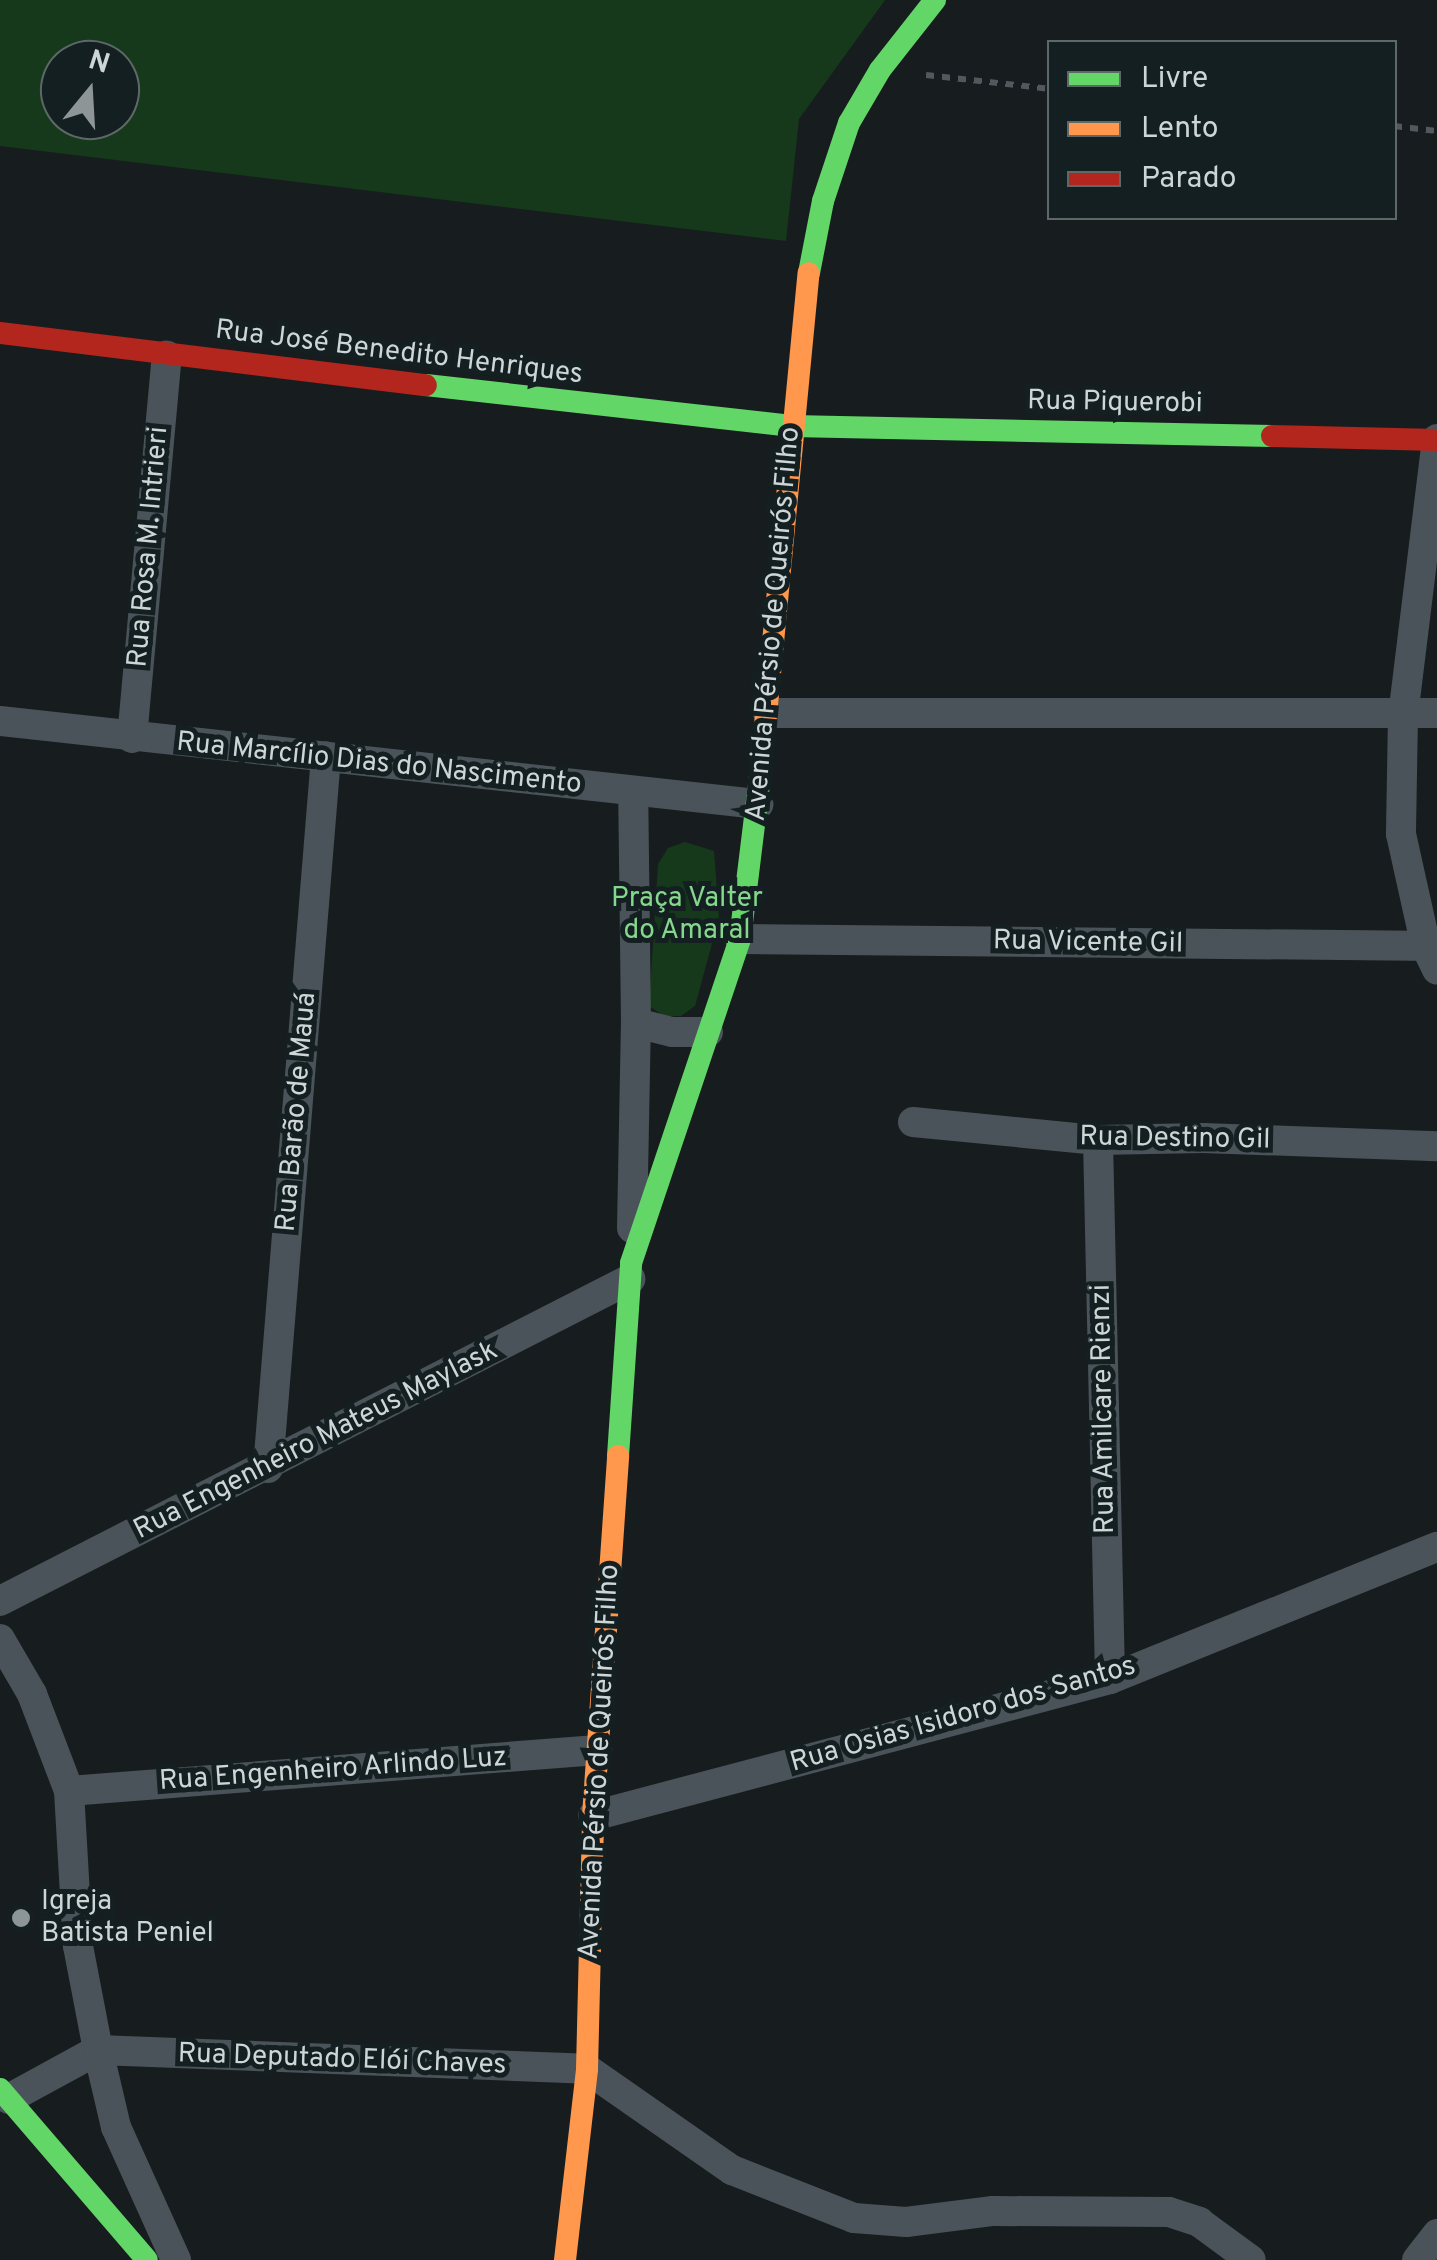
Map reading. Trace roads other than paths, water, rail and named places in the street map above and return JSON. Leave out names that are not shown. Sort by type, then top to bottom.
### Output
[{"type":"street","name":"Avenida Pérsio de Queirós Filho","points":[[630,1271],[740,939],[768,713],[804,296],[823,201],[849,123],[880,70],[935,0]]},
{"type":"street","name":"Rua José Benedito Henriques","points":[[0,333],[166,356],[792,426]]},
{"type":"street","name":"Rua Rosa M. Intrieri","points":[[132,738],[166,356]]},
{"type":"street","name":"Rua Piquerobi","points":[[792,426],[1437,440]]},
{"type":"street","points":[[1433,954],[1401,834],[1403,716],[1437,440]]},
{"type":"street","points":[[768,713],[1437,713]]},
{"type":"street","name":"Rua Marcílio Dias do Nascimento","points":[[0,721],[758,804]]},
{"type":"street","name":"Rua Barão de Mauá","points":[[268,1468],[326,756]]},
{"type":"street","name":"Avenida Pérsio de Queirós Filho","points":[[565,2260],[587,2069],[596,1750],[630,1271],[636,1023],[634,791]]},
{"type":"street","name":"Rua Vicente Gil","points":[[740,939],[1433,954]]},
{"type":"street","points":[[636,1023],[672,1032],[708,1032]]},
{"type":"street","name":"Rua Destino Gil","points":[[913,1122],[1098,1140],[1203,1138],[1437,1146]]},
{"type":"street","name":"Rua Amilcare Rienzi","points":[[1098,1140],[1110,1679]]},
{"type":"street","name":"Rua Engenheiro Mateus Maylask","points":[[0,1602],[268,1468],[630,1271]]},
{"type":"street","name":"Rua Osias Isidoro dos Santos","points":[[593,1816],[1110,1679],[1437,1547]]},
{"type":"street","points":[[0,1638],[32,1694],[68,1790],[78,1946],[98,2050],[116,2127],[176,2260]]},
{"type":"street","name":"Rua Engenheiro Arlindo Luz","points":[[68,1790],[596,1750]]},
{"type":"street","points":[[98,2050],[4,2094],[147,2260]]},
{"type":"street","name":"Rua Deputado Elói Chaves","points":[[98,2050],[587,2069]]},
{"type":"street","points":[[587,2069],[732,2170],[854,2218],[906,2222],[994,2211],[1169,2212],[1200,2222],[1251,2260]]},
{"type":"street","points":[[1417,2260],[1437,2234]]},
{"type":"place","name":"Igreja Batista Peniel","points":[[21,1918]]},
{"type":"park label","name":"Praça Valter do Amaral","points":[[687,915]]}]
